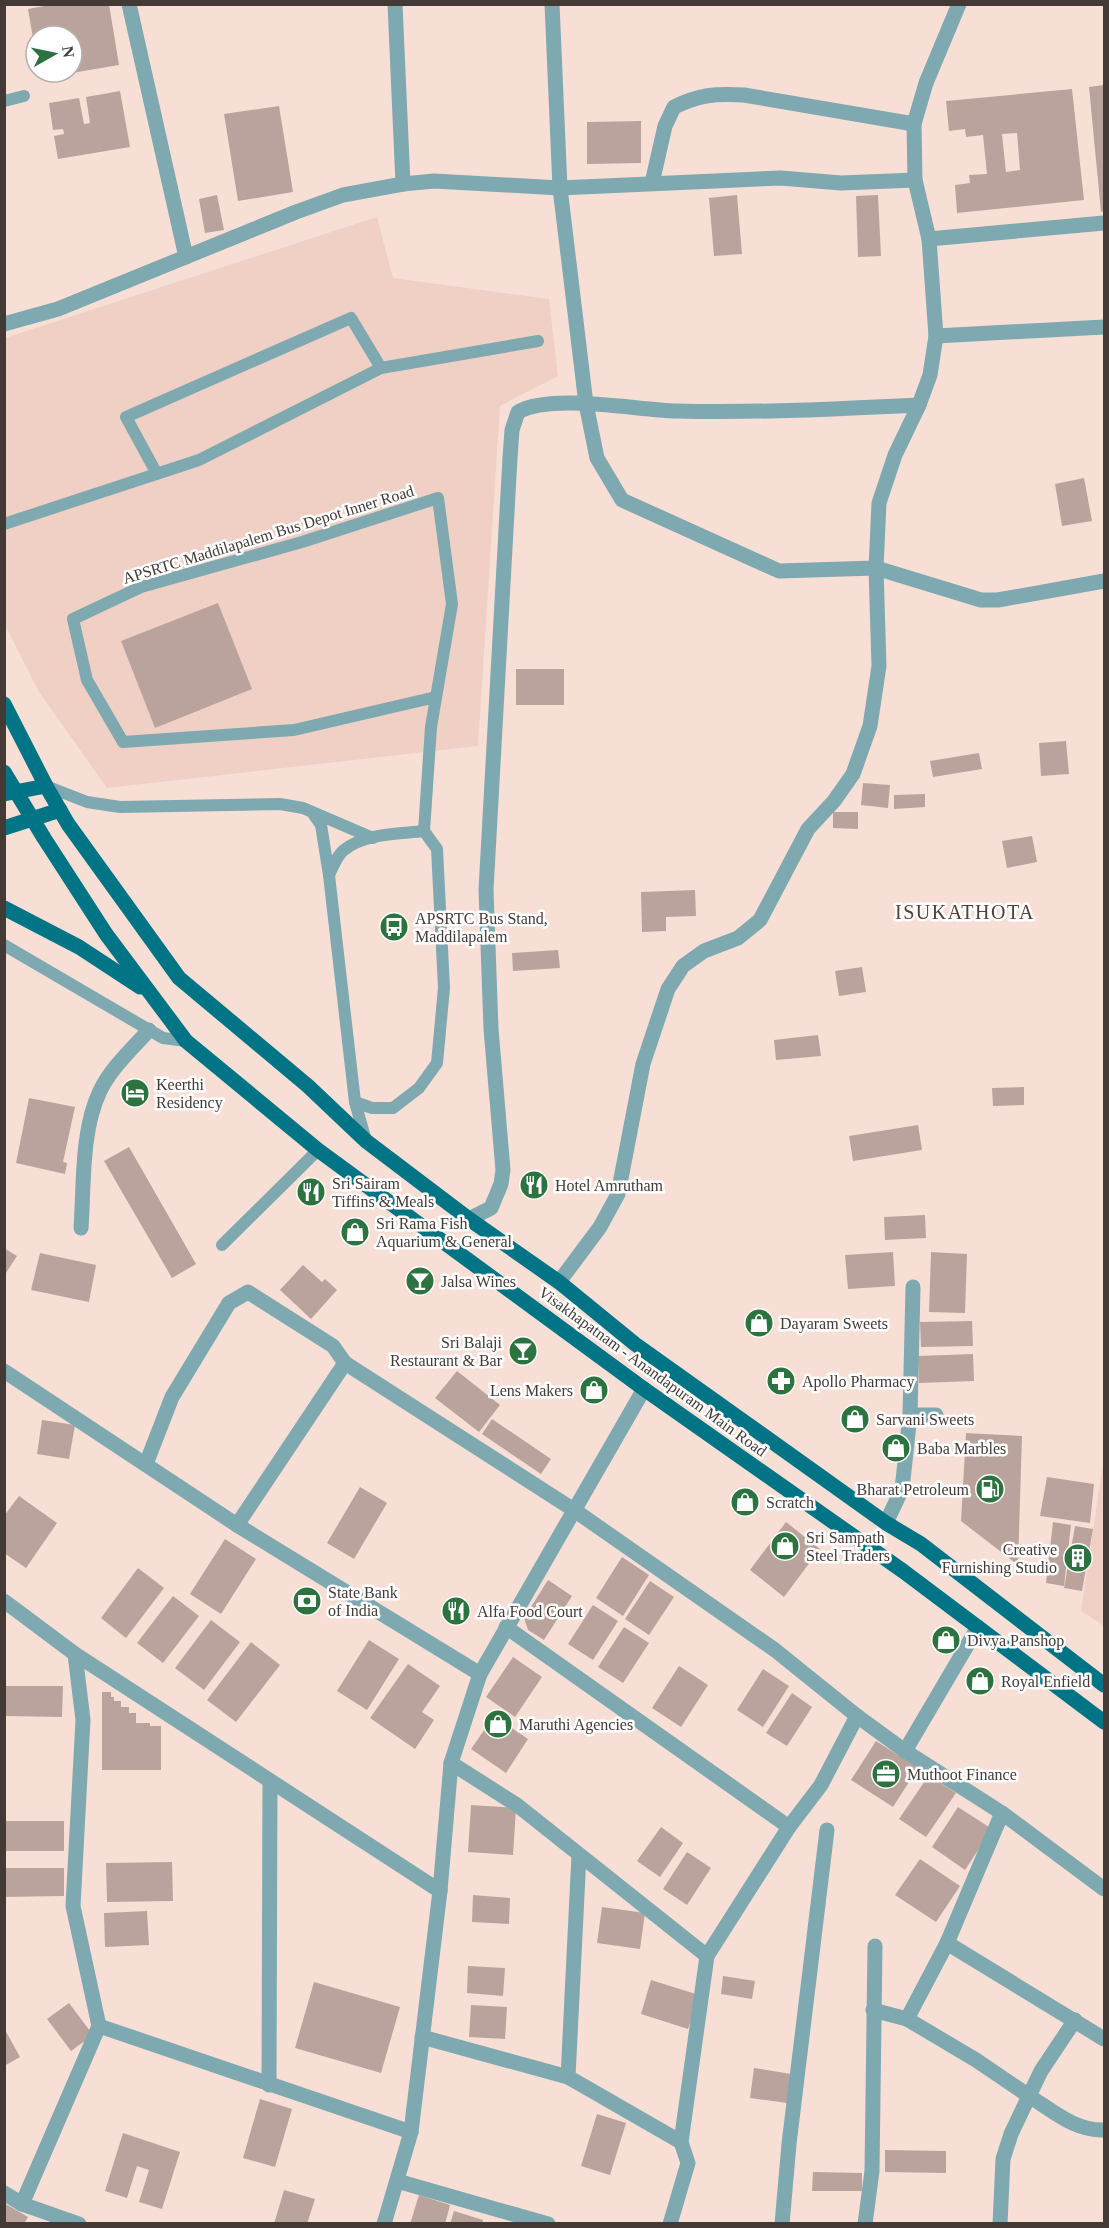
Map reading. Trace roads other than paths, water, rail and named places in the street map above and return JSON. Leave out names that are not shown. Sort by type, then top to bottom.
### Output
[{"type":"main road","name":"Visakhapatnam - Anandapuram Main Road","points":[[4,704],[68,824],[179,978],[308,1086],[366,1141],[469,1220],[559,1282],[635,1344],[886,1523],[921,1544],[1104,1685]]},
{"type":"main road","name":"Visakhapatnam - Anandapuram Main Road","points":[[4,772],[11,794],[34,819],[106,934],[186,1041],[318,1150],[644,1389],[903,1571],[1104,1722]]},
{"type":"main road","points":[[11,794],[46,786]]},
{"type":"main road","points":[[4,828],[60,810]]},
{"type":"main road","points":[[4,908],[79,947],[148,992]]},
{"type":"street","points":[[129,4],[186,257]]},
{"type":"street","points":[[394,4],[403,184]]},
{"type":"street","points":[[552,4],[560,189],[586,404],[597,458],[622,500],[779,572],[876,568],[981,600],[998,600],[1104,581]]},
{"type":"street","points":[[559,1282],[600,1227],[618,1194],[643,1064],[668,989],[683,966],[704,951],[738,938],[760,920],[808,829],[834,801],[853,774],[870,726],[879,666],[876,568],[879,503],[895,455],[919,405],[930,375],[936,336],[929,239],[915,180],[915,124],[926,82],[959,4]]},
{"type":"street","points":[[652,183],[665,126],[674,107],[694,97],[718,93],[744,94],[915,124]]},
{"type":"street","points":[[4,324],[58,309],[343,195],[403,184],[434,181],[560,189],[781,178],[841,183],[915,180]]},
{"type":"street","points":[[929,239],[1104,223]]},
{"type":"street","points":[[936,336],[1104,327]]},
{"type":"street","points":[[469,1220],[491,1208],[501,1184],[503,1170],[491,1029],[486,890],[513,430],[518,412],[536,405],[586,404],[676,411],[824,410],[919,405]]},
{"type":"street","points":[[81,1228],[88,1130],[100,1092],[114,1070],[149,1030]]},
{"type":"street","points":[[886,1523],[902,1489],[910,1415],[913,1287]]},
{"type":"street","points":[[146,1464],[172,1397],[230,1303],[248,1292],[333,1346],[345,1363],[574,1510],[775,1650],[857,1716],[905,1751],[1002,1813],[1104,1888]]},
{"type":"street","points":[[237,1525],[345,1363]]},
{"type":"street","points":[[4,1371],[237,1525],[480,1674]]},
{"type":"street","points":[[384,2223],[411,2132],[440,1891],[451,1763],[480,1674],[644,1389]]},
{"type":"street","points":[[910,1415],[936,1415]]},
{"type":"street","points":[[4,1601],[75,1654],[440,1891]]},
{"type":"street","points":[[506,1627],[789,1827]]},
{"type":"street","points":[[905,1751],[978,1627]]},
{"type":"street","points":[[22,2204],[99,2026],[72,1906],[83,1720],[75,1654]]},
{"type":"street","points":[[670,2223],[688,2163],[681,2142],[707,1956],[789,1827],[821,1785],[857,1716]]},
{"type":"street","points":[[451,1763],[517,1805],[707,1956]]},
{"type":"street","points":[[269,2085],[270,1781]]},
{"type":"street","points":[[907,2019],[947,1943],[1002,1813]]},
{"type":"street","points":[[782,2223],[791,2121],[827,1830]]},
{"type":"street","points":[[568,2078],[579,1855]]},
{"type":"street","points":[[947,1943],[1104,2039]]},
{"type":"street","points":[[865,2223],[872,2171],[875,1946]]},
{"type":"street","points":[[873,2010],[907,2019],[976,2060],[1078,2127],[1091,2131],[1104,2130]]},
{"type":"street","points":[[1000,2223],[1003,2159],[1011,2134],[1041,2071],[1075,2020]]},
{"type":"street","points":[[99,2026],[411,2132]]},
{"type":"street","points":[[422,2037],[568,2078],[681,2142]]},
{"type":"street","points":[[397,2181],[548,2223]]},
{"type":"street","points":[[4,2193],[22,2204],[79,2223]]},
{"type":"lane","points":[[4,101],[24,96]]},
{"type":"lane","points":[[157,474],[126,417],[351,318],[381,368]]},
{"type":"lane","points":[[4,524],[199,460],[381,368],[538,341]]},
{"type":"lane","name":"APSRTC Maddilapalem Bus Depot Inner Road","points":[[424,831],[431,726],[436,697],[452,604],[438,498],[302,542],[141,587],[73,618],[87,680],[123,742],[294,730],[436,697]]},
{"type":"lane","points":[[46,786],[87,802],[120,807],[280,804],[303,808],[314,815],[373,838]]},
{"type":"lane","points":[[60,810],[87,802]]},
{"type":"lane","points":[[314,815],[321,825],[329,875],[355,1102],[366,1141]]},
{"type":"lane","points":[[329,875],[342,851],[373,838],[424,831],[437,849],[444,988],[437,1064],[419,1088],[393,1108],[372,1108],[355,1102]]},
{"type":"lane","points":[[4,945],[163,1038],[186,1041]]},
{"type":"lane","points":[[222,1245],[318,1150]]},
{"type":"place","name":"APSRTC Bus Stand, Maddilapalem","points":[[394,927]]},
{"type":"place","name":"Keerthi Residency","points":[[135,1093]]},
{"type":"place","name":"Hotel Amrutham","points":[[534,1185]]},
{"type":"place","name":"Sri Sairam Tiffins & Meals","points":[[311,1192]]},
{"type":"place","name":"Sri Rama Fish Aquarium & General","points":[[355,1232]]},
{"type":"place","name":"Jalsa Wines","points":[[420,1281]]},
{"type":"place","name":"Dayaram Sweets","points":[[759,1323]]},
{"type":"place","name":"Sri Balaji Restaurant & Bar","points":[[523,1351]]},
{"type":"place","name":"Apollo Pharmacy","points":[[781,1381]]},
{"type":"place","name":"Lens Makers","points":[[594,1390]]},
{"type":"place","name":"Sarvani Sweets","points":[[855,1419]]},
{"type":"place","name":"Baba Marbles","points":[[896,1448]]},
{"type":"place","name":"Bharat Petroleum","points":[[990,1489]]},
{"type":"place","name":"Scratch","points":[[745,1502]]},
{"type":"place","name":"Sri Sampath Steel Traders","points":[[785,1546]]},
{"type":"place","name":"Creative Furnishing Studio","points":[[1078,1558]]},
{"type":"place","name":"State Bank of India","points":[[307,1601]]},
{"type":"place","name":"Alfa Food Court","points":[[456,1611]]},
{"type":"place","name":"Divya Panshop","points":[[946,1640]]},
{"type":"place","name":"Royal Enfield","points":[[980,1681]]},
{"type":"place","name":"Maruthi Agencies","points":[[498,1724]]},
{"type":"place","name":"Muthoot Finance","points":[[886,1774]]},
{"type":"district","name":"ISUKATHOTA","points":[[965,912]]}]
